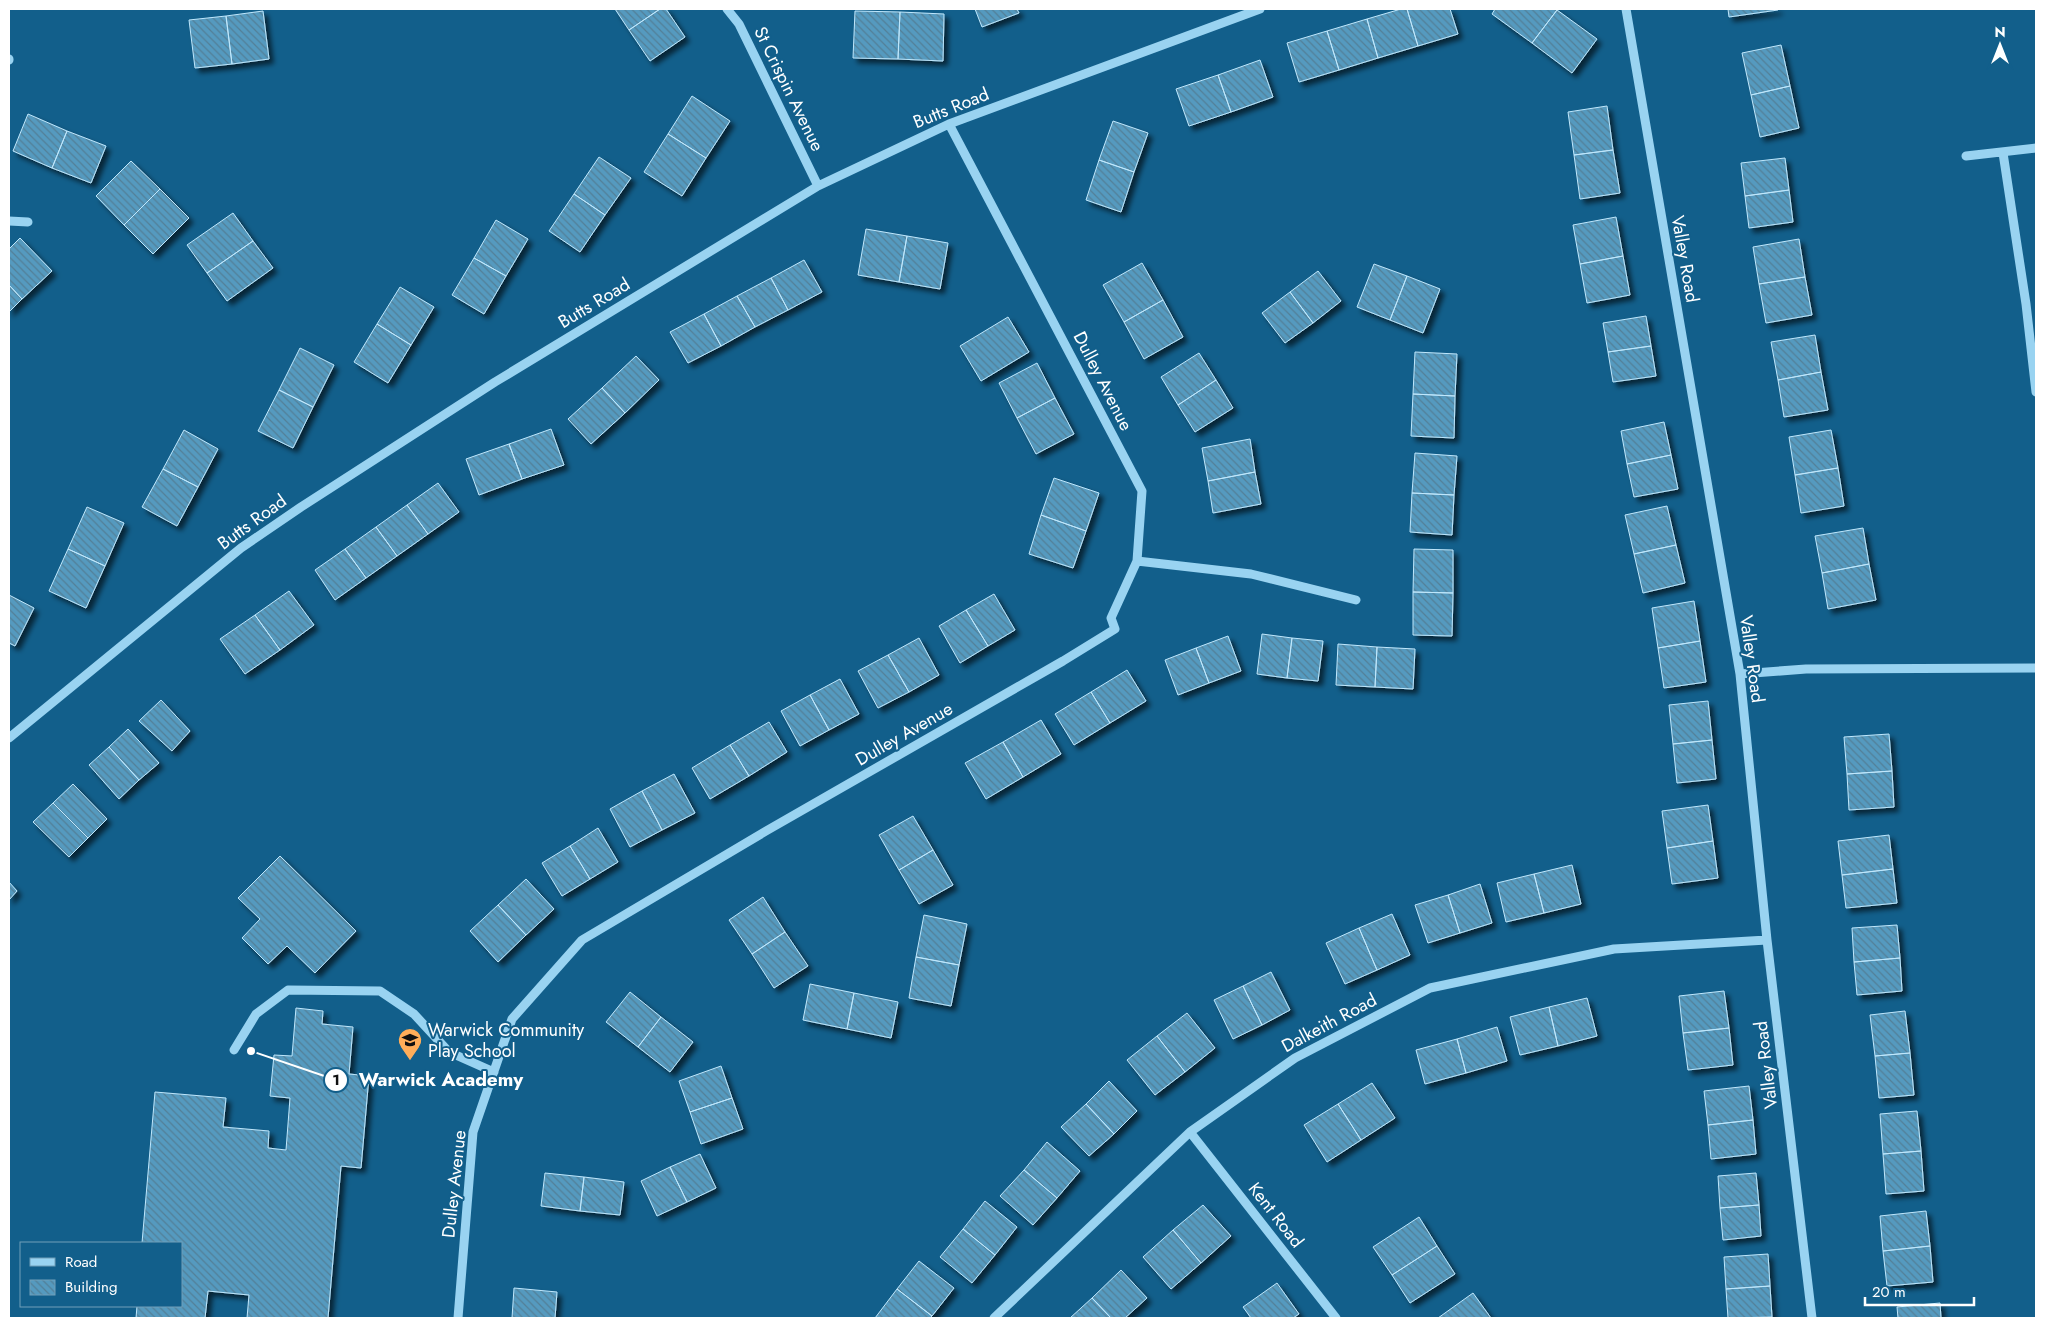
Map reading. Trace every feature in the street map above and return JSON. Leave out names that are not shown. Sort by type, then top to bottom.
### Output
[{"type":"street","name":"St Crispin Avenue","points":[[727,9],[739,24],[818,186]]},
{"type":"street","name":"Butts Road","points":[[9,738],[241,548],[286,517],[495,382],[818,186],[949,124],[1260,9]]},
{"type":"street","name":"Valley Road","points":[[1626,9],[1740,674],[1767,940],[1812,1318]]},
{"type":"street","name":"Dulley Avenue","points":[[458,1318],[473,1132],[512,1019],[582,940],[1115,629],[1111,618],[1137,561],[1142,491],[949,124]]},
{"type":"street","points":[[1966,156],[2036,148]]},
{"type":"street","points":[[2003,153],[2026,304],[2036,392]]},
{"type":"street","points":[[9,221],[28,222]]},
{"type":"street","points":[[2026,304],[2036,303]]},
{"type":"street","points":[[1137,561],[1251,574],[1356,600]]},
{"type":"street","points":[[1740,674],[1806,669],[2036,668]]},
{"type":"street","name":"Dalkeith Road","points":[[994,1318],[1190,1132],[1295,1058],[1430,988],[1614,949],[1767,940]]},
{"type":"street","points":[[234,1050],[256,1014],[288,990],[380,991],[414,1014],[449,1052],[494,1072]]},
{"type":"street","name":"Kent Road","points":[[1190,1132],[1336,1318]]},
{"type":"building","points":[[615,9],[660,9],[629,30]]},
{"type":"building","points":[[660,9],[666,9],[685,37],[650,61],[629,30]]},
{"type":"building","points":[[975,9],[1017,9],[1019,13],[982,27]]},
{"type":"building","points":[[1407,9],[1418,46],[1378,58],[1367,19]]},
{"type":"building","points":[[1407,9],[1450,9],[1458,34],[1418,46]]},
{"type":"building","points":[[1495,9],[1557,10],[1532,43],[1492,14]]},
{"type":"building","points":[[1728,9],[1778,9],[1778,10],[1729,17]]},
{"type":"building","points":[[1557,10],[1597,39],[1572,73],[1532,43]]},
{"type":"building","points":[[263,11],[269,59],[232,64],[226,16]]},
{"type":"building","points":[[855,11],[900,12],[898,59],[853,58]]},
{"type":"building","points":[[900,12],[944,14],[943,61],[898,59]]},
{"type":"building","points":[[226,16],[232,64],[195,68],[189,20]]},
{"type":"building","points":[[1367,19],[1378,58],[1339,70],[1327,31]]},
{"type":"building","points":[[1327,31],[1339,70],[1299,82],[1287,43]]},
{"type":"building","points":[[1781,45],[1790,86],[1751,95],[1742,53]]},
{"type":"building","points":[[1260,60],[1273,97],[1231,112],[1218,75]]},
{"type":"building","points":[[1218,75],[1231,112],[1189,126],[1176,89]]},
{"type":"building","points":[[1790,86],[1799,128],[1760,137],[1751,95]]},
{"type":"building","points":[[692,96],[730,121],[706,158],[668,134]]},
{"type":"building","points":[[1607,106],[1613,150],[1574,155],[1568,112]]},
{"type":"building","points":[[28,114],[67,131],[52,168],[13,151]]},
{"type":"building","points":[[1113,121],[1148,133],[1134,172],[1099,160]]},
{"type":"building","points":[[67,131],[106,146],[91,183],[52,168]]},
{"type":"building","points":[[668,134],[706,158],[682,196],[644,172]]},
{"type":"building","points":[[1613,150],[1620,193],[1580,199],[1574,155]]},
{"type":"building","points":[[599,157],[631,178],[605,215],[574,194]]},
{"type":"building","points":[[1785,158],[1789,190],[1745,196],[1741,163]]},
{"type":"building","points":[[1099,160],[1134,172],[1121,212],[1086,200]]},
{"type":"building","points":[[131,161],[160,189],[124,225],[96,196]]},
{"type":"building","points":[[160,189],[189,218],[153,254],[124,225]]},
{"type":"building","points":[[1789,190],[1793,222],[1749,228],[1745,196]]},
{"type":"building","points":[[574,194],[605,215],[580,252],[549,231]]},
{"type":"building","points":[[233,213],[253,241],[207,273],[187,245]]},
{"type":"building","points":[[1616,217],[1623,256],[1580,264],[1573,225]]},
{"type":"building","points":[[496,220],[528,239],[506,276],[474,258]]},
{"type":"building","points":[[866,229],[907,236],[899,282],[858,275]]},
{"type":"building","points":[[907,236],[948,243],[940,289],[899,282]]},
{"type":"building","points":[[20,238],[52,271],[22,299],[9,285],[9,249]]},
{"type":"building","points":[[1799,239],[1805,277],[1759,284],[1753,247]]},
{"type":"building","points":[[253,241],[273,268],[227,301],[207,273]]},
{"type":"building","points":[[1623,256],[1630,295],[1587,303],[1580,264]]},
{"type":"building","points":[[474,258],[506,276],[484,314],[452,295]]},
{"type":"building","points":[[804,260],[822,292],[788,310],[771,278]]},
{"type":"building","points":[[1142,263],[1163,300],[1124,322],[1103,285]]},
{"type":"building","points":[[1374,264],[1407,276],[1390,320],[1357,307]]},
{"type":"building","points":[[1318,271],[1341,301],[1313,323],[1290,292]]},
{"type":"building","points":[[1407,276],[1440,289],[1423,333],[1390,320]]},
{"type":"building","points":[[1805,277],[1812,315],[1766,323],[1759,284]]},
{"type":"building","points":[[771,278],[788,310],[755,327],[737,296]]},
{"type":"building","points":[[9,285],[22,299],[9,312]]},
{"type":"building","points":[[400,287],[434,307],[411,345],[377,324]]},
{"type":"building","points":[[1290,292],[1313,323],[1285,343],[1262,313]]},
{"type":"building","points":[[737,296],[755,327],[721,346],[704,314]]},
{"type":"building","points":[[1163,300],[1183,337],[1144,359],[1124,322]]},
{"type":"building","points":[[704,314],[721,346],[688,363],[670,332]]},
{"type":"building","points":[[1646,316],[1651,346],[1608,352],[1603,323]]},
{"type":"building","points":[[1008,317],[1029,352],[981,381],[960,346]]},
{"type":"building","points":[[377,324],[411,345],[388,383],[354,362]]},
{"type":"building","points":[[1815,335],[1821,372],[1778,380],[1771,342]]},
{"type":"building","points":[[1651,346],[1656,376],[1613,382],[1608,352]]},
{"type":"building","points":[[300,348],[334,365],[313,407],[279,390]]},
{"type":"building","points":[[1415,352],[1457,354],[1455,396],[1413,394]]},
{"type":"building","points":[[1199,353],[1216,380],[1178,405],[1161,377]]},
{"type":"building","points":[[636,356],[659,380],[625,413],[602,388]]},
{"type":"building","points":[[1037,363],[1055,398],[1017,418],[999,383]]},
{"type":"building","points":[[1821,372],[1828,410],[1784,417],[1778,380]]},
{"type":"building","points":[[1216,380],[1233,408],[1195,432],[1178,405]]},
{"type":"building","points":[[602,388],[625,413],[591,444],[568,419]]},
{"type":"building","points":[[279,390],[313,407],[293,448],[258,431]]},
{"type":"building","points":[[1413,394],[1455,396],[1454,438],[1411,436]]},
{"type":"building","points":[[1055,398],[1074,434],[1036,454],[1017,418]]},
{"type":"building","points":[[1664,422],[1671,455],[1627,464],[1621,431]]},
{"type":"building","points":[[551,429],[564,465],[522,479],[509,444]]},
{"type":"building","points":[[184,430],[218,449],[198,487],[163,469]]},
{"type":"building","points":[[1831,430],[1838,468],[1795,475],[1789,437]]},
{"type":"building","points":[[1250,439],[1255,472],[1208,481],[1202,448]]},
{"type":"building","points":[[509,444],[522,479],[479,495],[466,459]]},
{"type":"building","points":[[1415,453],[1457,456],[1454,495],[1412,493]]},
{"type":"building","points":[[1671,455],[1678,489],[1634,497],[1627,464]]},
{"type":"building","points":[[1838,468],[1844,506],[1801,513],[1795,475]]},
{"type":"building","points":[[163,469],[198,487],[177,526],[142,507]]},
{"type":"building","points":[[1255,472],[1261,504],[1213,513],[1208,481]]},
{"type":"building","points":[[1054,478],[1099,493],[1086,531],[1041,515]]},
{"type":"building","points":[[438,483],[459,512],[428,534],[407,505]]},
{"type":"building","points":[[1412,493],[1454,495],[1452,535],[1410,532]]},
{"type":"building","points":[[407,505],[428,534],[397,556],[376,527]]},
{"type":"building","points":[[1667,506],[1676,545],[1634,554],[1625,515]]},
{"type":"building","points":[[87,507],[124,523],[105,566],[68,549]]},
{"type":"building","points":[[1041,515],[1086,531],[1073,568],[1029,554]]},
{"type":"building","points":[[376,527],[397,556],[366,578],[345,549]]},
{"type":"building","points":[[1863,528],[1869,564],[1822,573],[1815,536]]},
{"type":"building","points":[[1676,545],[1685,583],[1643,593],[1634,554]]},
{"type":"building","points":[[68,549],[105,566],[86,608],[49,591]]},
{"type":"building","points":[[345,549],[366,578],[335,600],[315,570]]},
{"type":"building","points":[[1414,549],[1453,550],[1453,593],[1413,592]]},
{"type":"building","points":[[1869,564],[1876,600],[1828,609],[1822,573]]},
{"type":"building","points":[[289,591],[314,625],[280,650],[255,615]]},
{"type":"building","points":[[1413,592],[1453,593],[1452,636],[1413,635]]},
{"type":"building","points":[[994,594],[1015,630],[988,646],[966,610]]},
{"type":"building","points":[[9,595],[34,608],[15,646],[9,643]]},
{"type":"building","points":[[1694,601],[1700,641],[1658,648],[1652,608]]},
{"type":"building","points":[[966,610],[988,646],[960,663],[939,626]]},
{"type":"building","points":[[255,615],[280,650],[245,674],[220,639]]},
{"type":"building","points":[[1262,634],[1292,638],[1287,678],[1257,674]]},
{"type":"building","points":[[1228,636],[1241,671],[1209,683],[1196,648]]},
{"type":"building","points":[[919,638],[939,675],[909,692],[888,655]]},
{"type":"building","points":[[1292,638],[1323,641],[1318,681],[1287,678]]},
{"type":"building","points":[[1700,641],[1706,682],[1664,688],[1658,648]]},
{"type":"building","points":[[1338,644],[1377,647],[1375,687],[1336,685]]},
{"type":"building","points":[[1377,647],[1415,649],[1413,689],[1375,687]]},
{"type":"building","points":[[1196,648],[1209,683],[1178,695],[1165,660]]},
{"type":"building","points":[[888,655],[909,692],[878,708],[858,671]]},
{"type":"building","points":[[1127,670],[1146,701],[1110,723],[1091,692]]},
{"type":"building","points":[[840,679],[859,714],[829,730],[810,695]]},
{"type":"building","points":[[1091,692],[1110,723],[1074,745],[1055,714]]},
{"type":"building","points":[[810,695],[829,730],[800,746],[781,711]]},
{"type":"building","points":[[161,700],[190,731],[172,751],[139,721]]},
{"type":"building","points":[[1708,701],[1712,740],[1673,744],[1669,705]]},
{"type":"building","points":[[1041,720],[1061,754],[1023,777],[1003,742]]},
{"type":"building","points":[[769,722],[787,752],[749,776],[730,745]]},
{"type":"building","points":[[128,729],[159,763],[139,780],[109,747]]},
{"type":"building","points":[[1889,734],[1892,771],[1847,774],[1844,737]]},
{"type":"building","points":[[1712,740],[1716,779],[1677,783],[1673,744]]},
{"type":"building","points":[[1003,742],[1023,777],[986,799],[965,763]]},
{"type":"building","points":[[730,745],[749,776],[710,799],[692,768]]},
{"type":"building","points":[[109,747],[139,780],[119,799],[89,765]]},
{"type":"building","points":[[1892,771],[1894,807],[1849,810],[1847,774]]},
{"type":"building","points":[[674,774],[695,813],[662,830],[642,791]]},
{"type":"building","points":[[73,784],[107,819],[88,838],[53,803]]},
{"type":"building","points":[[642,791],[662,830],[630,847],[610,809]]},
{"type":"building","points":[[53,803],[88,838],[69,857],[33,822]]},
{"type":"building","points":[[1708,805],[1713,841],[1667,848],[1662,811]]},
{"type":"building","points":[[913,816],[933,850],[899,870],[879,835]]},
{"type":"building","points":[[598,828],[618,862],[590,879],[570,846]]},
{"type":"building","points":[[1889,835],[1893,869],[1842,875],[1838,841]]},
{"type":"building","points":[[1713,841],[1718,878],[1672,884],[1667,848]]},
{"type":"building","points":[[570,846],[590,879],[562,896],[542,863]]},
{"type":"building","points":[[933,850],[953,885],[919,904],[899,870]]},
{"type":"building","points":[[280,856],[356,931],[315,973],[287,946],[268,964],[242,938],[260,919],[238,898]]},
{"type":"building","points":[[1572,865],[1581,904],[1544,913],[1534,874]]},
{"type":"building","points":[[1893,869],[1897,903],[1846,908],[1842,875]]},
{"type":"building","points":[[1534,874],[1544,913],[1506,922],[1497,883]]},
{"type":"building","points":[[526,879],[554,909],[526,935],[498,905]]},
{"type":"building","points":[[9,882],[17,891],[9,900]]},
{"type":"building","points":[[1480,884],[1492,923],[1460,933],[1448,895]]},
{"type":"building","points":[[1448,895],[1460,933],[1428,943],[1415,905]]},
{"type":"building","points":[[763,897],[785,932],[752,954],[729,920]]},
{"type":"building","points":[[498,905],[526,935],[498,962],[470,931]]},
{"type":"building","points":[[1392,914],[1410,955],[1377,970],[1359,928]]},
{"type":"building","points":[[924,915],[967,924],[959,965],[916,957]]},
{"type":"building","points":[[1897,925],[1900,958],[1854,962],[1852,928]]},
{"type":"building","points":[[1359,928],[1377,970],[1345,984],[1326,943]]},
{"type":"building","points":[[785,932],[808,966],[774,988],[752,954]]},
{"type":"building","points":[[916,957],[959,965],[951,1006],[909,998]]},
{"type":"building","points":[[1900,958],[1902,991],[1857,995],[1854,962]]},
{"type":"building","points":[[1271,972],[1290,1010],[1262,1025],[1243,986]]},
{"type":"building","points":[[810,984],[854,993],[847,1029],[803,1020]]},
{"type":"building","points":[[1243,986],[1262,1025],[1233,1039],[1214,1000]]},
{"type":"building","points":[[1724,991],[1729,1028],[1683,1033],[1679,996]]},
{"type":"building","points":[[630,992],[661,1017],[638,1047],[606,1022]]},
{"type":"building","points":[[854,993],[898,1002],[891,1038],[847,1029]]},
{"type":"building","points":[[1587,998],[1597,1036],[1558,1046],[1549,1007]]},
{"type":"building","points":[[1549,1007],[1558,1046],[1520,1055],[1510,1017]]},
{"type":"building","points":[[296,1008],[323,1011],[322,1024],[353,1027],[349,1074],[369,1076],[361,1168],[341,1166],[328,1318],[247,1318],[249,1295],[208,1291],[205,1318],[136,1318],[137,1307],[182,1307],[182,1242],[142,1242],[155,1092],[226,1098],[223,1127],[269,1131],[268,1148],[286,1150],[290,1098],[270,1096],[274,1055],[292,1056]]},
{"type":"building","points":[[1905,1011],[1910,1053],[1875,1056],[1870,1015]]},
{"type":"building","points":[[1187,1013],[1215,1048],[1185,1072],[1157,1036]]},
{"type":"building","points":[[661,1017],[693,1042],[670,1072],[638,1047]]},
{"type":"building","points":[[1497,1027],[1507,1061],[1466,1073],[1457,1039]]},
{"type":"building","points":[[1729,1028],[1733,1065],[1688,1070],[1683,1033]]},
{"type":"building","points":[[1157,1036],[1185,1072],[1155,1095],[1127,1060]]},
{"type":"building","points":[[1457,1039],[1466,1073],[1425,1084],[1416,1050]]},
{"type":"building","points":[[1910,1053],[1914,1095],[1879,1098],[1875,1056]]},
{"type":"building","points":[[721,1066],[732,1098],[690,1112],[679,1081]]},
{"type":"building","points":[[1109,1081],[1137,1111],[1114,1134],[1086,1104]]},
{"type":"building","points":[[1372,1083],[1395,1118],[1361,1140],[1338,1104]]},
{"type":"building","points":[[1749,1086],[1753,1120],[1708,1125],[1704,1091]]},
{"type":"building","points":[[732,1098],[743,1129],[701,1144],[690,1112]]},
{"type":"building","points":[[1086,1104],[1114,1134],[1089,1156],[1061,1127]]},
{"type":"building","points":[[1338,1104],[1361,1140],[1327,1162],[1304,1125]]},
{"type":"building","points":[[1917,1111],[1921,1151],[1883,1154],[1880,1114]]},
{"type":"building","points":[[1753,1120],[1756,1154],[1711,1159],[1708,1125]]},
{"type":"building","points":[[1047,1142],[1080,1171],[1057,1198],[1024,1170]]},
{"type":"building","points":[[1921,1151],[1924,1191],[1886,1194],[1883,1154]]},
{"type":"building","points":[[700,1154],[716,1188],[687,1202],[670,1167]]},
{"type":"building","points":[[670,1167],[687,1202],[657,1216],[641,1181]]},
{"type":"building","points":[[1024,1170],[1057,1198],[1033,1225],[1000,1196]]},
{"type":"building","points":[[545,1173],[584,1177],[580,1211],[541,1206]]},
{"type":"building","points":[[1756,1173],[1759,1205],[1720,1208],[1718,1176]]},
{"type":"building","points":[[584,1177],[624,1182],[620,1215],[580,1211]]},
{"type":"building","points":[[985,1201],[1017,1227],[995,1255],[963,1229]]},
{"type":"building","points":[[1203,1205],[1231,1236],[1201,1263],[1173,1230]]},
{"type":"building","points":[[1759,1205],[1761,1236],[1723,1240],[1720,1208]]},
{"type":"building","points":[[1926,1211],[1930,1246],[1883,1251],[1880,1216]]},
{"type":"building","points":[[1419,1217],[1437,1246],[1392,1275],[1373,1247]]},
{"type":"building","points":[[963,1229],[995,1255],[972,1283],[940,1257]]},
{"type":"building","points":[[1173,1230],[1201,1263],[1171,1289],[1143,1257]]},
{"type":"building","points":[[1437,1246],[1455,1274],[1410,1303],[1392,1275]]},
{"type":"building","points":[[1930,1246],[1933,1282],[1887,1286],[1883,1251]]},
{"type":"building","points":[[1768,1254],[1770,1286],[1726,1289],[1724,1257]]},
{"type":"building","points":[[919,1261],[954,1288],[932,1316],[897,1289]]},
{"type":"building","points":[[1121,1270],[1147,1298],[1125,1318],[1111,1318],[1092,1298]]},
{"type":"building","points":[[1277,1283],[1299,1314],[1293,1318],[1251,1318],[1243,1307]]},
{"type":"building","points":[[1770,1286],[1772,1317],[1728,1318],[1726,1289]]},
{"type":"building","points":[[514,1288],[557,1292],[555,1318],[512,1318]]},
{"type":"building","points":[[897,1289],[932,1316],[930,1318],[875,1318]]},
{"type":"building","points":[[1473,1293],[1491,1318],[1438,1318]]},
{"type":"building","points":[[1092,1298],[1111,1318],[1070,1318]]},
{"type":"building","points":[[1940,1303],[1941,1318],[1898,1318],[1897,1307]]},
{"type":"place","name":"Warwick Academy","points":[[251,1051]]},
{"type":"place","name":"Warwick Community Play School","points":[[410,1061]]}]
